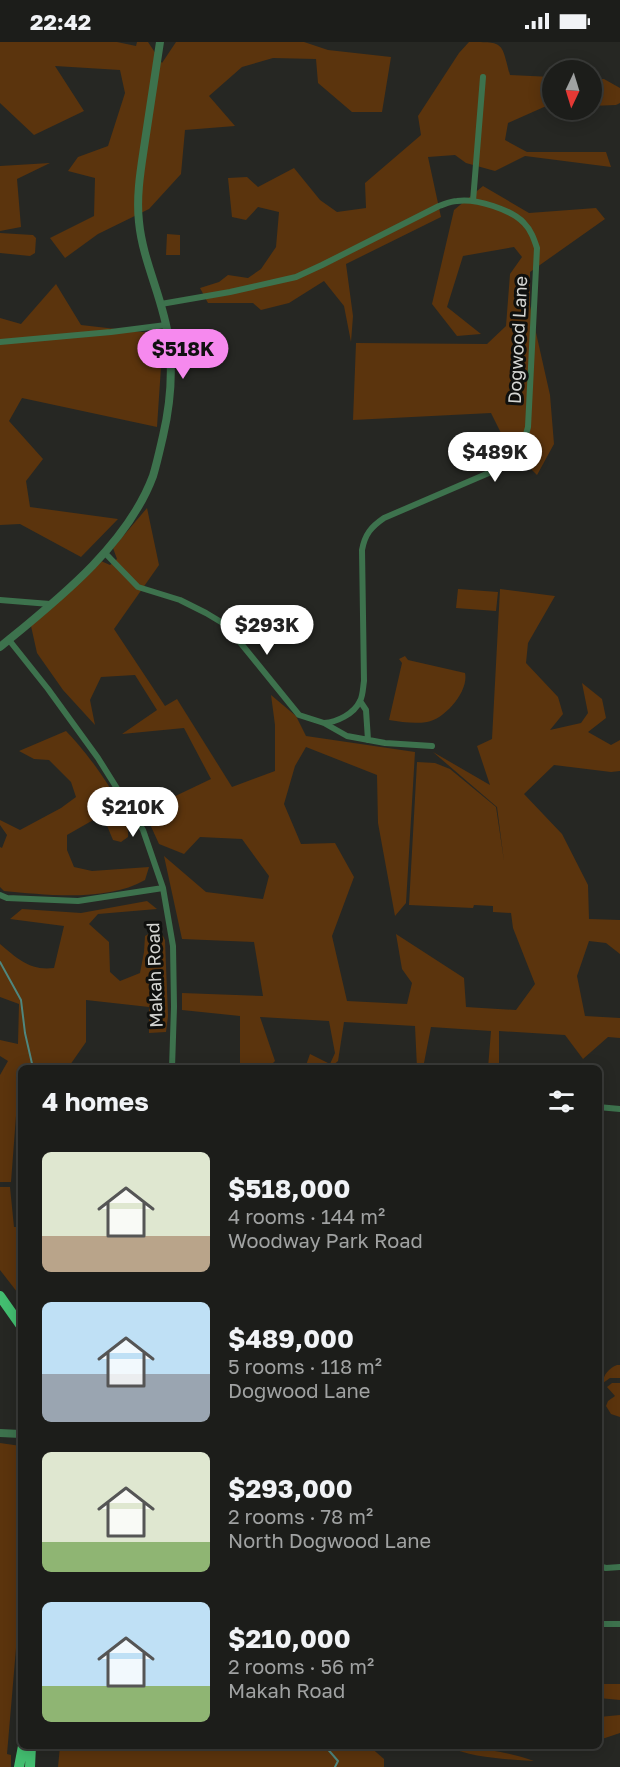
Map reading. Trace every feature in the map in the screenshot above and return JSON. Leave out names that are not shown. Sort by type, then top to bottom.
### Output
[{"type":"main road","points":[[0,1296],[18,1322]]},
{"type":"main road","points":[[19,1767],[23,1749]]},
{"type":"main road","points":[[24,1749],[24,1767]]},
{"type":"main road","points":[[30,1767],[31,1749]]},
{"type":"street","points":[[0,647],[89,570],[105,553],[145,494],[153,475],[168,410],[170,363],[166,325],[141,232],[138,201],[160,42]]},
{"type":"street","points":[[161,304],[296,277],[439,206],[457,201],[473,201],[483,77]]},
{"type":"street","name":"Dogwood Lane","points":[[360,701],[364,681],[362,550],[363,540],[370,528],[384,518],[505,466],[524,441],[528,427],[537,248],[534,237],[517,216],[473,201]]},
{"type":"street","points":[[0,342],[166,325]]},
{"type":"street","points":[[105,553],[138,587],[180,600],[226,625],[299,715],[324,723],[347,736],[385,743],[432,746]]},
{"type":"street","points":[[0,600],[50,604]]},
{"type":"street","name":"Makah Road","points":[[9,640],[98,758],[143,830],[163,888],[173,946],[172,1065]]},
{"type":"street","points":[[324,723],[336,722],[349,714],[360,701],[366,710],[368,740]]},
{"type":"street","points":[[0,894],[8,898],[78,901],[163,888]]},
{"type":"street","points":[[602,1107],[620,1109]]},
{"type":"street","points":[[0,1433],[18,1434]]},
{"type":"street","points":[[602,1567],[620,1567]]},
{"type":"street","points":[[602,1624],[620,1624]]},
{"type":"shaded area","points":[[0,42],[117,42],[136,46],[137,42],[148,42],[162,63],[176,42],[304,42],[328,50],[391,57],[382,112],[352,112],[318,83],[316,59],[273,58],[242,67],[209,96],[235,126],[185,130],[181,174],[149,209],[98,234],[65,258],[50,238],[94,216],[95,178],[68,171],[78,157],[108,146],[125,93],[120,70],[55,66],[84,111],[34,135],[0,103]]},
{"type":"shaded area","points":[[469,42],[495,44],[503,50],[510,75],[542,77],[542,108],[508,123],[505,140],[527,152],[606,152],[611,167],[525,156],[495,171],[466,163],[455,155],[428,157],[441,217],[346,264],[353,316],[351,342],[344,306],[324,281],[289,303],[261,310],[253,303],[208,303],[200,288],[219,282],[228,275],[248,278],[261,269],[276,247],[279,212],[258,207],[246,220],[232,217],[228,178],[247,177],[258,187],[294,168],[320,200],[337,212],[366,208],[365,183],[421,135],[418,116],[459,53]]},
{"type":"shaded area","points":[[602,79],[620,88],[620,103],[602,106]]},
{"type":"shaded area","points":[[50,163],[17,179],[21,227],[0,231],[0,166]]},
{"type":"shaded area","points":[[483,186],[529,213],[596,208],[605,219],[530,272],[530,306],[550,395],[554,444],[537,475],[507,445],[491,413],[353,420],[356,343],[487,344],[506,326],[510,274],[522,257],[514,247],[463,256],[447,307],[481,334],[457,336],[432,304],[454,210]]},
{"type":"shaded area","points":[[0,233],[33,235],[36,238],[35,253],[30,256],[0,253]]},
{"type":"shaded area","points":[[167,234],[180,235],[180,255],[166,255]]},
{"type":"shaded area","points":[[56,284],[81,325],[151,333],[161,367],[157,427],[22,398],[9,421],[43,459],[26,481],[30,507],[118,519],[81,557],[20,524],[0,525],[0,318],[21,324]]},
{"type":"shaded area","points":[[147,508],[159,565],[114,629],[165,706],[177,699],[232,787],[275,771],[275,725],[271,695],[296,716],[306,736],[415,752],[406,903],[395,916],[378,823],[377,775],[306,747],[295,766],[284,804],[301,844],[335,843],[354,877],[332,936],[347,1001],[407,1004],[412,983],[402,969],[396,934],[464,978],[466,1007],[516,1010],[535,984],[513,928],[511,913],[493,912],[493,906],[474,905],[473,908],[409,905],[417,762],[435,763],[450,769],[496,807],[504,861],[497,807],[433,752],[490,785],[477,746],[492,739],[500,589],[555,596],[528,643],[526,663],[558,697],[563,714],[550,730],[581,723],[588,713],[582,683],[602,699],[606,718],[588,732],[611,745],[620,740],[620,771],[611,772],[554,765],[524,794],[562,834],[588,885],[589,919],[620,920],[620,954],[606,943],[589,941],[577,976],[585,1016],[620,1018],[620,1038],[608,1037],[583,1059],[565,1035],[499,1031],[499,1065],[488,1065],[491,1031],[431,1027],[424,1065],[417,1065],[415,1026],[344,1022],[338,1061],[333,1065],[306,1065],[310,1054],[330,1064],[335,1053],[329,1021],[260,1017],[275,1061],[271,1065],[240,1065],[240,1016],[182,1010],[182,993],[263,996],[254,942],[182,939],[164,856],[206,892],[263,899],[269,876],[242,839],[200,837],[184,854],[159,844],[144,811],[211,779],[184,728],[122,734],[157,710],[135,675],[101,677],[90,700],[95,725],[63,690],[37,653],[31,626],[101,561],[110,565],[117,559],[113,548]]},
{"type":"shaded area","points":[[458,589],[498,592],[496,611],[456,608]]},
{"type":"shaded area","points":[[405,656],[408,660],[465,673],[463,688],[459,696],[448,710],[434,720],[417,723],[389,720],[402,663],[399,659]]},
{"type":"shaded area","points":[[66,731],[85,752],[115,796],[127,825],[128,837],[121,842],[113,840],[105,821],[95,819],[67,835],[67,850],[74,867],[92,871],[149,867],[145,880],[113,892],[95,894],[57,895],[4,891],[0,887],[0,847],[2,848],[7,835],[0,825],[0,820],[20,830],[61,808],[76,797],[71,782],[49,760],[34,759],[19,751]]},
{"type":"shaded area","points":[[147,901],[157,909],[98,914],[89,924],[109,942],[110,972],[120,981],[140,973],[145,936],[159,928],[165,940],[168,1016],[166,1032],[149,1033],[149,1007],[86,1000],[86,1042],[70,1065],[18,1065],[18,1102],[11,1182],[0,1182],[0,1075],[8,1061],[0,1056],[0,1040],[18,1044],[19,1004],[0,997],[0,944],[31,966],[54,968],[64,926],[10,919],[22,909],[81,913]]},
{"type":"shaded area","points":[[0,1187],[10,1187],[14,1227],[18,1227],[18,1293],[0,1270]]},
{"type":"shaded area","points":[[620,1365],[620,1378],[610,1378],[603,1383],[607,1372]]},
{"type":"shaded area","points":[[612,1383],[620,1383],[620,1417],[611,1414],[606,1406],[608,1401],[615,1396],[607,1387]]},
{"type":"shaded area","points":[[0,1443],[18,1446],[18,1625],[7,1754],[11,1755],[11,1767],[0,1767]]},
{"type":"shaded area","points":[[602,1684],[620,1684],[620,1700],[602,1698]]},
{"type":"shaded area","points":[[620,1715],[620,1733],[602,1739],[602,1717]]},
{"type":"shaded area","points":[[60,1749],[372,1749],[384,1759],[384,1767],[58,1767]]},
{"type":"shaded area","points":[[453,1749],[490,1750],[534,1761],[500,1759]]},
{"type":"waterway","points":[[0,962],[21,1000],[32,1065]]},
{"type":"waterway","points":[[328,1749],[338,1761],[335,1767]]}]
